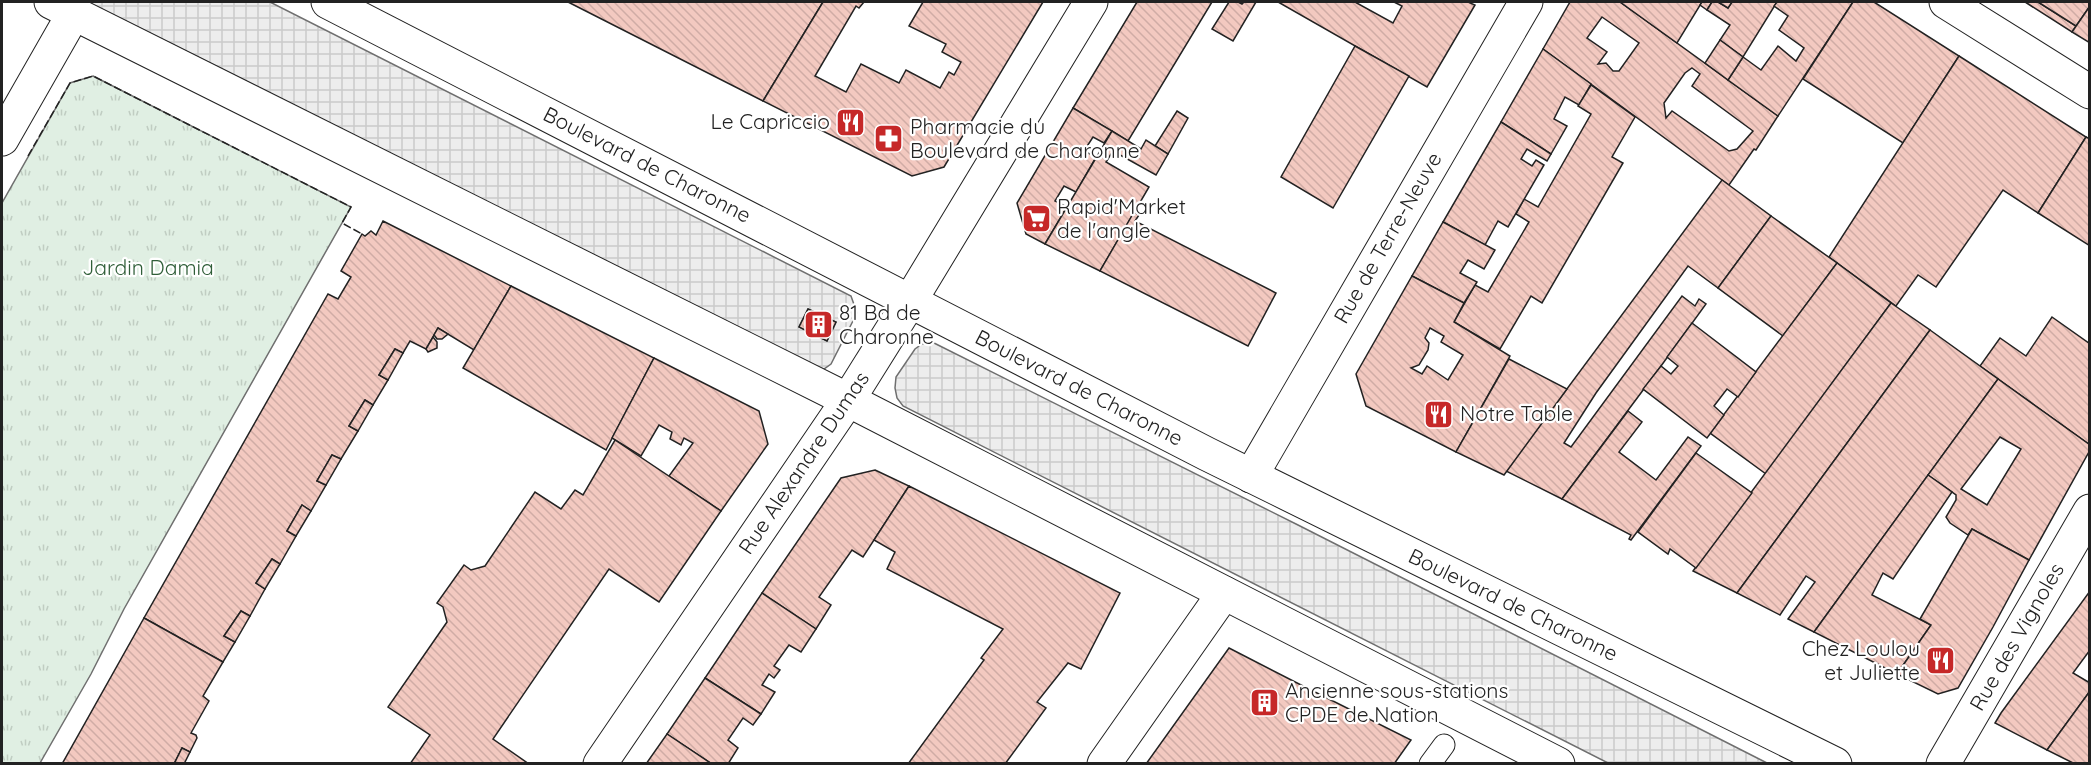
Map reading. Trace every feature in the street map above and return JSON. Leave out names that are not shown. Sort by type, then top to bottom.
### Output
[{"type":"main road","name":"Boulevard de Charonne","points":[[328,2],[1251,476],[1835,764]]},
{"type":"main road","name":"Rue Alexandre Dumas","points":[[600,764],[848,400],[1091,2]]},
{"type":"main road","name":"Rue de Terre-Neuve","points":[[1251,476],[1526,2]]},
{"type":"main road","points":[[1946,2],[2090,92]]},
{"type":"main road","points":[[2,139],[62,7],[848,400],[1558,764]]},
{"type":"main road","name":"Rue des Vignoles","points":[[1943,764],[2090,511]]},
{"type":"main road","points":[[1104,764],[1224,593]]},
{"type":"lane","points":[[1430,764],[1444,745]]},
{"type":"green space","name":"Jardin Damia","points":[[93,76],[351,207],[124,609],[91,674],[40,763],[2,763],[2,203],[70,83]]},
{"type":"shaded area","points":[[86,2],[270,2],[851,296],[857,313],[831,364],[824,369],[814,370]],"holes":[[[808,309],[836,322],[827,341],[799,327]]]},
{"type":"shaded area","points":[[934,343],[1767,763],[1608,763],[903,406],[897,398],[896,377],[915,349],[922,344]]},
{"type":"building","points":[[568,2],[823,2],[763,101]]},
{"type":"building","points":[[823,2],[864,2],[859,8],[856,6],[815,76],[846,92],[861,64],[899,83],[906,70],[940,88],[949,72],[954,75],[961,62],[942,52],[946,44],[909,26],[923,2],[1043,2],[944,167],[912,176],[763,101]]},
{"type":"building","points":[[1137,2],[1212,2],[1128,141],[1073,108]]},
{"type":"building","points":[[1229,2],[1242,4],[1256,2],[1233,41],[1212,29]]},
{"type":"building","points":[[1278,2],[1355,2],[1393,23],[1402,6],[1394,2],[1468,2],[1475,5],[1427,87]]},
{"type":"building","points":[[1570,2],[1620,2],[1778,116],[1729,185],[1543,49]],"holes":[[[1602,17],[1639,43],[1619,71],[1613,71],[1606,63],[1598,64],[1607,52],[1587,38]],[[1692,68],[1700,74],[1692,86],[1753,131],[1737,149],[1729,151],[1672,111],[1666,118],[1664,103],[1685,73]]]},
{"type":"building","points":[[1620,2],[1702,2],[1677,43]]},
{"type":"building","points":[[1702,2],[1712,2],[1707,10],[1700,5]]},
{"type":"building","points":[[1712,2],[1718,2],[1728,8],[1732,2],[1777,2],[1743,57],[1720,40],[1730,25],[1707,10]]},
{"type":"building","points":[[1718,2],[1732,2],[1728,8]]},
{"type":"building","points":[[1777,2],[1853,2],[1778,116],[1728,80],[1743,57],[1761,70],[1778,46],[1796,61],[1804,48],[1779,30],[1788,16],[1774,6]]},
{"type":"building","points":[[1853,2],[1874,2],[1959,56],[1903,143],[1803,79]]},
{"type":"building","points":[[2025,2],[2038,2],[2076,26],[2072,32]]},
{"type":"building","points":[[2038,2],[2090,2],[2090,6],[2076,26]]},
{"type":"building","points":[[2090,6],[2090,43],[2072,32]]},
{"type":"building","points":[[1720,40],[1743,57],[1728,80],[1705,63]]},
{"type":"building","points":[[1355,46],[1409,76],[1333,208],[1281,177]]},
{"type":"building","points":[[1543,49],[1591,84],[1579,105],[1565,97],[1554,119],[1567,126],[1551,154],[1501,122]]},
{"type":"building","points":[[1959,56],[2086,137],[2038,213],[2003,190],[1936,287],[1918,275],[1896,306],[1829,257]]},
{"type":"building","points":[[1591,85],[1635,117],[1612,157],[1623,163],[1542,303],[1531,296],[1500,349],[1454,322],[1475,285],[1488,292],[1529,222],[1516,214],[1524,199],[1538,207],[1591,114],[1578,106]]},
{"type":"building","points":[[1073,108],[1112,131],[1104,143],[1093,137],[1084,151],[1096,157],[1076,192],[1064,186],[1055,201],[1067,207],[1045,244],[1026,234],[1017,203]]},
{"type":"building","points":[[1177,111],[1188,118],[1168,154],[1155,146]]},
{"type":"building","points":[[1501,122],[1551,154],[1547,161],[1527,149],[1521,159],[1532,166],[1536,160],[1544,165],[1508,227],[1498,221],[1485,245],[1443,222]]},
{"type":"building","points":[[1112,131],[1141,149],[1146,140],[1168,154],[1156,175],[1113,151],[1106,162],[1149,187],[1100,271],[1045,244]]},
{"type":"building","points":[[2086,137],[2090,139],[2090,246],[2038,213]]},
{"type":"building","points":[[1722,180],[1771,216],[1718,288],[1688,266],[1596,393],[1564,443],[1571,447],[1682,296],[1695,306],[1699,299],[1706,304],[1661,366],[1562,499],[1506,471]]},
{"type":"building","points":[[1134,212],[1139,215],[1135,221],[1276,293],[1248,346],[1100,271]]},
{"type":"building","points":[[1771,216],[1837,263],[1783,336],[1718,288]]},
{"type":"building","points":[[383,221],[511,286],[474,350],[438,328],[426,349],[410,341],[403,353],[395,349],[379,375],[388,380],[373,405],[365,400],[349,426],[358,431],[341,459],[332,455],[317,481],[326,485],[311,511],[302,505],[287,531],[296,536],[280,564],[272,559],[256,583],[265,589],[250,616],[241,611],[224,636],[235,642],[223,662],[144,618],[328,294],[338,299],[351,277],[341,271],[362,234],[365,236],[371,231],[376,235]]},
{"type":"building","points":[[1443,222],[1495,250],[1484,269],[1468,260],[1460,273],[1477,282],[1464,303],[1412,276]]},
{"type":"building","points":[[1837,263],[1891,303],[1766,474],[1710,433]]},
{"type":"building","points":[[1412,276],[1464,303],[1454,322],[1510,356],[1456,452],[1366,406],[1356,374]],"holes":[[[1430,328],[1444,336],[1441,342],[1463,355],[1448,380],[1427,366],[1422,374],[1411,368],[1419,365],[1428,350],[1429,343],[1425,338]]]},
{"type":"building","points":[[511,286],[654,358],[606,450],[463,368]]},
{"type":"building","points":[[1891,303],[1930,330],[1737,593],[1693,571]]},
{"type":"building","name":"81 Bd de Charonne","points":[[808,309],[836,322],[827,341],[799,327]]},
{"type":"building","points":[[2052,317],[2090,344],[2090,445],[1980,366],[2000,338],[2026,356]]},
{"type":"building","points":[[1692,323],[1756,372],[1738,397],[1727,389],[1714,406],[1724,415],[1707,438],[1643,389],[1661,366],[1671,374],[1678,366],[1667,357]]},
{"type":"building","points":[[438,328],[448,334],[442,339],[437,339],[434,335]]},
{"type":"building","points":[[1930,330],[1998,379],[1814,632],[1788,619],[1815,582],[1806,576],[1780,615],[1737,593]]},
{"type":"building","points":[[433,337],[437,342],[437,348],[428,352],[426,349]]},
{"type":"building","points":[[395,349],[403,353],[388,380],[379,375]]},
{"type":"building","points":[[654,358],[759,411],[768,444],[721,511],[669,476],[693,443],[684,438],[681,445],[670,439],[672,432],[659,425],[641,456],[612,438]]},
{"type":"building","points":[[1509,359],[1567,389],[1504,475],[1456,452]]},
{"type":"building","points":[[1998,379],[2090,445],[2090,450],[2029,560],[1972,529],[1968,535],[1950,523],[1946,517],[1956,500],[1956,495],[1928,475]],"holes":[[[2000,437],[2021,449],[1987,505],[1961,489]]]},
{"type":"building","points":[[365,400],[373,405],[358,431],[349,426]]},
{"type":"building","points":[[1628,411],[1642,422],[1619,452],[1656,480],[1688,437],[1701,446],[1631,540],[1629,539],[1631,535],[1562,499]]},
{"type":"building","points":[[615,440],[721,511],[659,602],[609,569],[493,739],[529,764],[410,764],[430,735],[388,707],[447,622],[443,607],[437,603],[464,565],[471,570],[485,566],[535,492],[561,509],[575,490],[583,495]]},
{"type":"building","points":[[1696,453],[1752,493],[1696,568],[1670,549],[1668,554],[1638,532]]},
{"type":"building","points":[[332,455],[341,459],[326,485],[317,481]]},
{"type":"building","points":[[875,470],[909,486],[863,557],[852,550],[819,597],[831,605],[816,629],[762,593],[841,478]]},
{"type":"building","points":[[1928,475],[1952,492],[1893,579],[1883,573],[1872,595],[1931,625],[1897,674],[1814,632]]},
{"type":"building","points":[[909,486],[1120,593],[1081,669],[1068,663],[1037,702],[1046,708],[1005,764],[908,764],[984,660],[981,658],[1003,629],[887,569],[895,552],[874,540]]},
{"type":"building","points":[[302,505],[311,511],[296,536],[287,531]]},
{"type":"building","points":[[1972,529],[2029,560],[1958,688],[1938,694],[1897,674],[1931,625],[1920,619]]},
{"type":"building","points":[[272,559],[280,564],[265,589],[256,583]]},
{"type":"building","points":[[2090,591],[2090,650],[2073,673],[2090,683],[2090,691],[2047,750],[1995,723]]},
{"type":"building","points":[[762,593],[816,629],[801,652],[789,645],[774,666],[780,670],[774,678],[769,674],[762,685],[775,692],[761,714],[705,678]]},
{"type":"building","points":[[241,611],[250,616],[235,642],[224,636]]},
{"type":"building","points":[[144,618],[223,662],[203,696],[209,701],[191,733],[197,738],[190,752],[182,748],[174,764],[62,764]]},
{"type":"building","name":"Ancienne sous-stations CPDE de Nation","points":[[1229,648],[1411,740],[1394,764],[1146,764]]},
{"type":"building","points":[[705,678],[761,714],[753,725],[743,718],[728,740],[738,748],[728,764],[712,764],[667,734]]},
{"type":"building","points":[[2090,691],[2090,764],[2075,764],[2047,750]]},
{"type":"building","points":[[667,734],[712,764],[646,764]]},
{"type":"building","points":[[182,748],[190,752],[184,764],[174,764]]},
{"type":"fence","points":[[28,156],[70,83],[93,76],[351,207],[342,223],[362,234]]},
{"type":"place","name":"Le Capriccio","points":[[851,122]]},
{"type":"place","name":"Pharmacie du Boulevard de Charonne","points":[[889,139]]},
{"type":"place","name":"Rapid'Market de l'angle","points":[[1036,219]]},
{"type":"place","name":"81 Bd de Charonne","points":[[818,325]]},
{"type":"place","name":"Notre Table","points":[[1439,414]]},
{"type":"place","name":"Chez Loulou et Juliette","points":[[1941,661]]},
{"type":"place","name":"Ancienne sous-stations CPDE de Nation","points":[[1264,703]]}]
